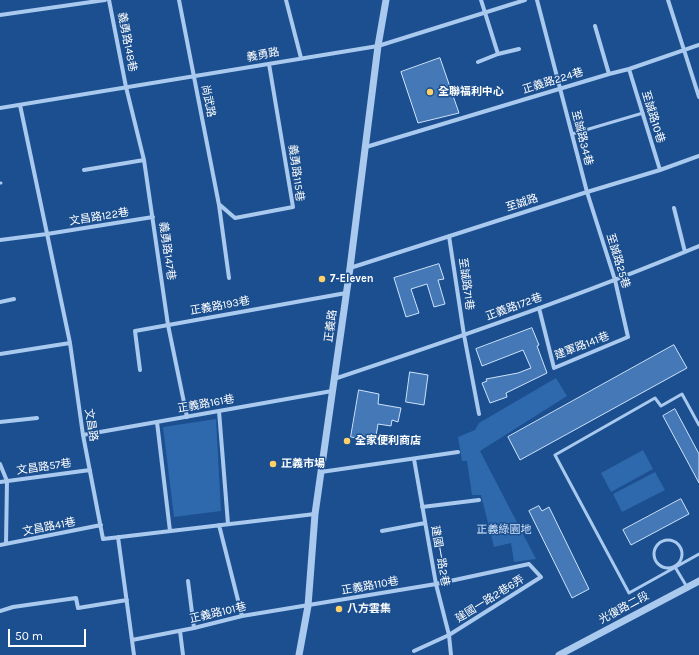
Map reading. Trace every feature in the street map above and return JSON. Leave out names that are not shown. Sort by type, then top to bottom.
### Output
[{"type":"street","points":[[0,15],[106,0]]},
{"type":"street","name":"義勇路148巷","points":[[109,0],[126,87]]},
{"type":"street","name":"尚武路","points":[[179,0],[219,205],[229,278]]},
{"type":"street","points":[[286,0],[301,58]]},
{"type":"street","name":"正義路","points":[[299,655],[308,606],[315,514],[350,268],[378,46],[386,0]]},
{"type":"street","points":[[481,0],[498,54]]},
{"type":"street","name":"義勇路","points":[[0,108],[378,46],[525,0]]},
{"type":"street","name":"至誠路34巷","points":[[537,0],[587,192]]},
{"type":"street","points":[[668,0],[699,97]]},
{"type":"street","points":[[595,26],[608,74]]},
{"type":"street","name":"正義路224巷","points":[[366,147],[629,69],[699,45]]},
{"type":"street","points":[[478,62],[498,54],[519,49]]},
{"type":"street","name":"義勇路115巷","points":[[219,205],[234,218],[293,207],[269,64]]},
{"type":"street","name":"至誠路10巷","points":[[629,69],[660,170]]},
{"type":"street","name":"義勇路147巷","points":[[126,87],[144,160],[168,325],[187,417]]},
{"type":"street","name":"文昌路","points":[[20,105],[70,343],[83,435],[103,538],[315,514]]},
{"type":"street","name":"至誠路","points":[[350,268],[660,170],[699,156]]},
{"type":"street","points":[[84,170],[144,160]]},
{"type":"street","name":"至誠路25巷","points":[[587,192],[615,280],[628,337]]},
{"type":"street","points":[[674,208],[685,252]]},
{"type":"street","name":"文昌路122巷","points":[[0,240],[153,217]]},
{"type":"street","name":"至誠路71巷","points":[[450,236],[464,335],[479,414]]},
{"type":"street","name":"正義路172巷","points":[[334,380],[539,308],[615,280],[699,246]]},
{"type":"street","name":"正義路193巷","points":[[140,370],[135,331],[346,293]]},
{"type":"street","points":[[0,302],[14,300]]},
{"type":"street","name":"建軍路141巷","points":[[539,308],[554,368],[628,337]]},
{"type":"street","points":[[0,354],[70,343]]},
{"type":"street","name":"正義路161巷","points":[[83,435],[332,391]]},
{"type":"street","points":[[220,411],[228,524]]},
{"type":"street","points":[[0,422],[37,418]]},
{"type":"street","points":[[157,422],[170,531]]},
{"type":"street","points":[[321,472],[458,452]]},
{"type":"street","name":"建國一路2巷","points":[[414,459],[436,584],[449,635],[451,655]]},
{"type":"street","points":[[0,464],[7,481],[6,544]]},
{"type":"street","name":"文昌路57巷","points":[[0,482],[90,470]]},
{"type":"street","points":[[422,508],[479,500]]},
{"type":"street","points":[[382,531],[425,523]]},
{"type":"street","name":"文昌路41巷","points":[[0,545],[101,525]]},
{"type":"street","points":[[219,525],[242,616]]},
{"type":"street","points":[[118,537],[134,655]]},
{"type":"street","name":"正義路110巷","points":[[308,606],[436,584],[529,564],[541,577]]},
{"type":"street","name":"建國一路2巷6弄","points":[[414,651],[449,635],[541,577]]},
{"type":"street","points":[[188,581],[194,628]]},
{"type":"street","name":"光復路二段","points":[[558,655],[699,582]]},
{"type":"street","points":[[0,611],[13,607],[76,598],[78,608],[127,600]]},
{"type":"street","name":"正義路101巷","points":[[132,640],[194,628],[242,616],[308,606]]},
{"type":"street","points":[[180,631],[184,655]]},
{"type":"lane","points":[[572,134],[643,113]]},
{"type":"lane","points":[[699,425],[682,394],[661,406],[655,398],[555,455],[629,593],[699,554]]},
{"type":"lane","points":[[669,540],[677,544],[682,551],[681,560],[675,567],[666,568],[658,565],[654,557],[655,548],[661,542],[669,540]]},
{"type":"lane","points":[[675,567],[687,588]]},
{"type":"green space","name":"正義綠園地","points":[[556,378],[567,396],[480,451],[536,559],[514,562],[511,543],[494,547],[481,495],[472,495],[467,461],[462,461],[458,437],[475,430],[479,423]]},
{"type":"green space","points":[[216,419],[221,511],[174,517],[163,427]]},
{"type":"green space","points":[[643,450],[653,469],[611,492],[601,473]]},
{"type":"green space","points":[[655,472],[665,490],[622,512],[613,494]]},
{"type":"building","name":"全聯福利中心","points":[[440,58],[459,113],[418,123],[401,72]]},
{"type":"building","points":[[439,264],[444,279],[438,280],[445,304],[434,307],[427,284],[411,289],[419,313],[406,317],[394,278]]},
{"type":"building","points":[[532,328],[539,345],[537,346],[547,373],[506,393],[507,397],[490,403],[482,383],[487,381],[486,379],[518,373],[531,368],[523,350],[482,366],[476,349]]},
{"type":"building","points":[[674,345],[687,368],[520,460],[508,437]]},
{"type":"building","points":[[410,372],[428,375],[424,405],[406,402]]},
{"type":"building","points":[[359,390],[379,394],[378,404],[401,408],[398,422],[392,420],[391,426],[378,424],[375,442],[351,437]]},
{"type":"building","points":[[675,409],[699,454],[699,483],[663,416]]},
{"type":"building","points":[[681,499],[689,514],[631,545],[623,530]]},
{"type":"building","points":[[539,506],[542,511],[549,507],[589,589],[572,598],[529,511]]},
{"type":"place","name":"全聯福利中心","points":[[430,92]]},
{"type":"place","name":"7-Eleven","points":[[322,279]]},
{"type":"place","name":"全家便利商店","points":[[347,441]]},
{"type":"place","name":"正義市場","points":[[273,464]]},
{"type":"place","name":"八方雲集","points":[[339,609]]}]
